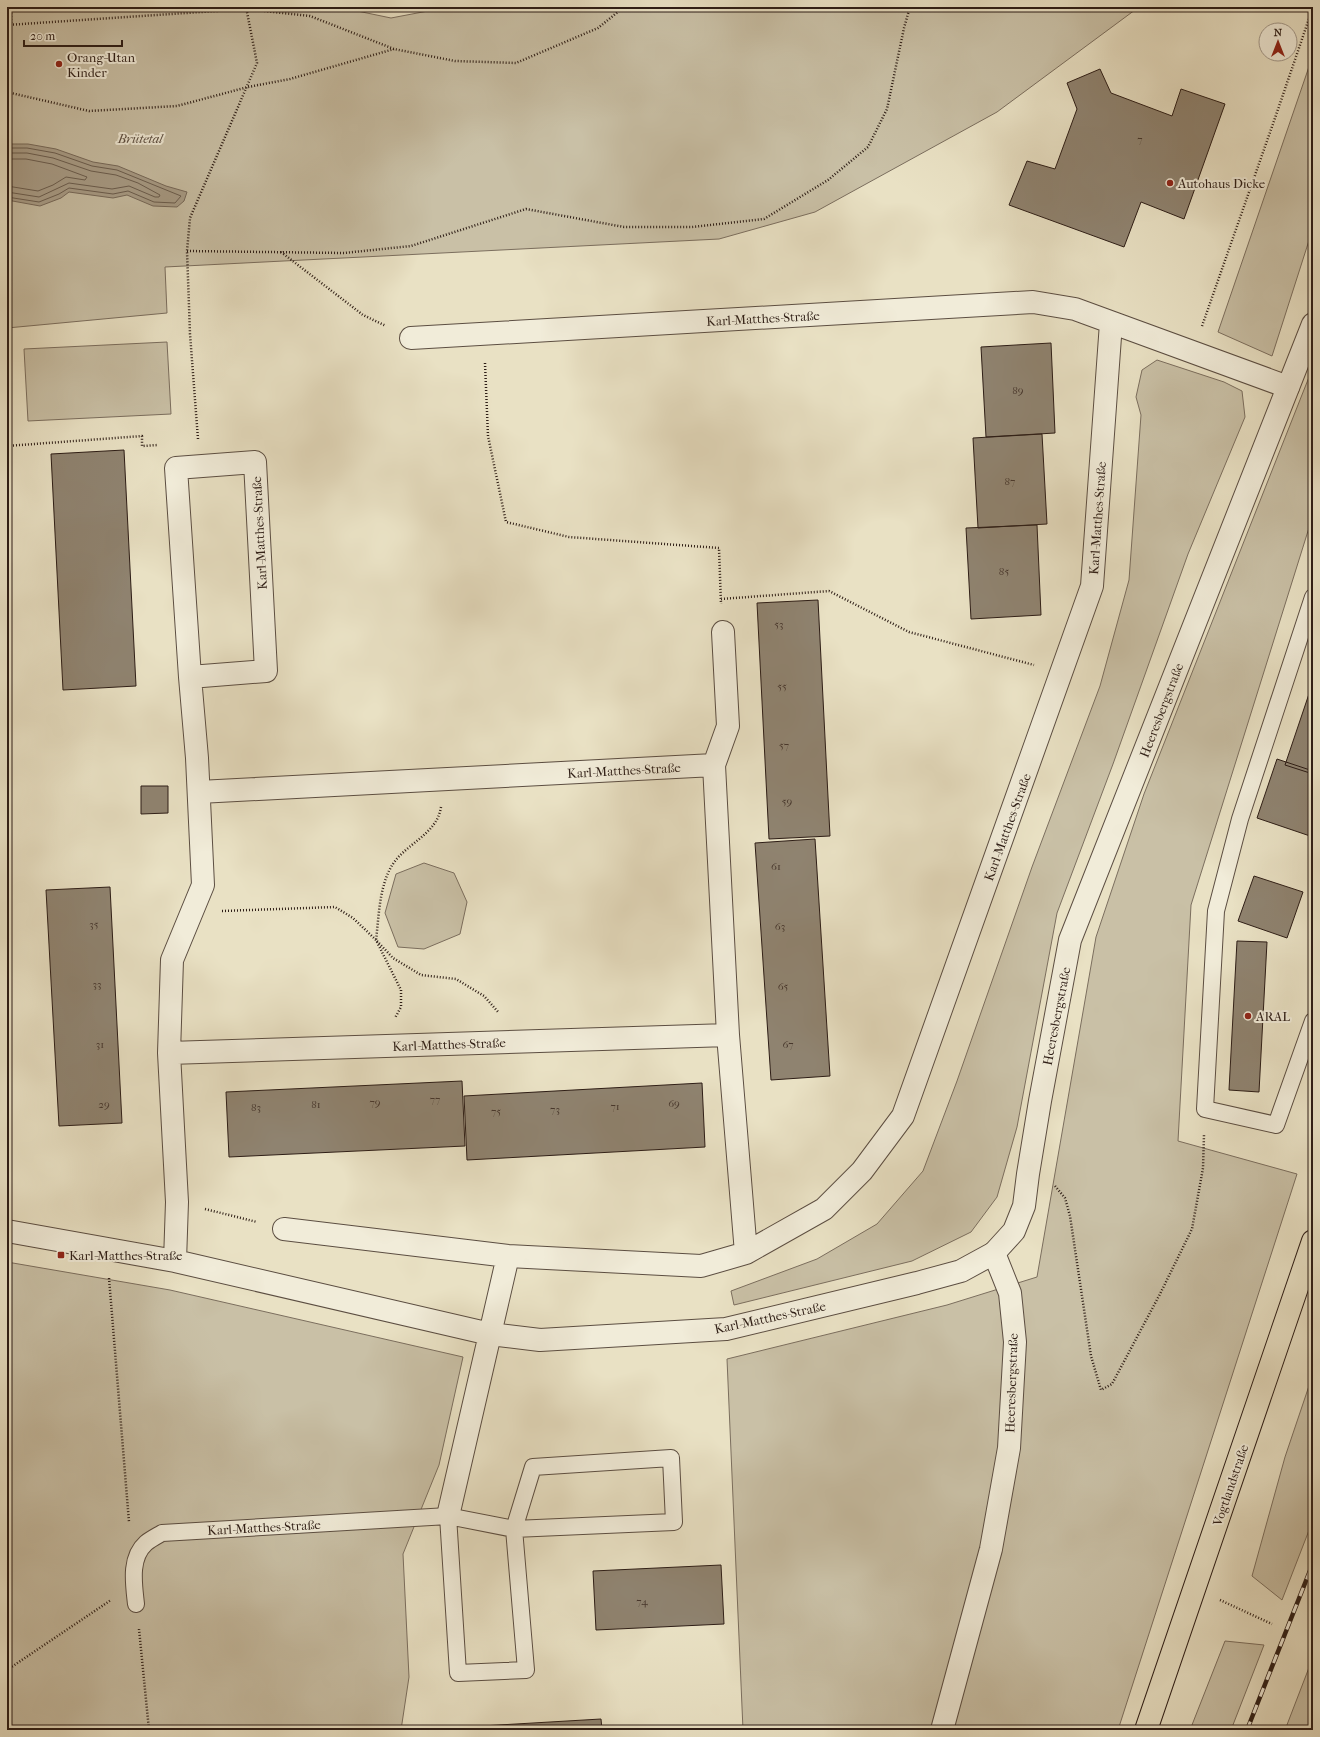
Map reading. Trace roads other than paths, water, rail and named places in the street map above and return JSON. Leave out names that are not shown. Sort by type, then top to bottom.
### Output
[{"type":"main road","name":"Vogtlandstraße","points":[[1146,1730],[1313,1241]]},
{"type":"street","name":"Karl-Matthes-Straße","points":[[411,338],[1033,302],[1075,309],[1288,387]]},
{"type":"street","name":"Karl-Matthes-Straße","points":[[284,1229],[508,1256],[701,1266],[746,1253],[824,1209],[862,1171],[903,1116],[1092,586],[1111,323]]},
{"type":"street","name":"Heeresbergstraße","points":[[942,1730],[991,1549],[1009,1448],[1015,1342],[1010,1293],[994,1253],[1014,1231],[1024,1206],[1028,1174],[1070,940],[1313,324]]},
{"type":"street","name":"Karl-Matthes-Straße","points":[[255,462],[266,671],[190,677],[176,468],[255,462]]},
{"type":"street","points":[[722,632],[728,726],[714,765],[728,1035],[746,1253]]},
{"type":"street","points":[[175,1261],[177,1202],[169,1053],[172,960],[203,885],[198,758],[190,677]]},
{"type":"street","name":"Karl-Matthes-Straße","points":[[199,792],[714,765]]},
{"type":"street","name":"Karl-Matthes-Straße","points":[[169,1053],[728,1035]]},
{"type":"street","name":"Karl-Matthes-Straße","points":[[7,1230],[175,1261],[490,1334],[540,1340],[726,1329],[961,1271],[994,1253]]},
{"type":"street","name":"Karl-Matthes-Straße","points":[[448,1516],[508,1256]]},
{"type":"lane","points":[[1313,596],[1240,819],[1216,911],[1205,1109],[1276,1125],[1313,1021]]},
{"type":"lane","name":"Karl-Matthes-Straße","points":[[136,1604],[134,1584],[135,1560],[145,1544],[162,1533],[448,1516],[514,1529],[674,1522],[670,1458],[533,1467],[514,1529],[526,1670],[458,1673],[448,1516]]},
{"type":"water","points":[[7,144],[28,144],[56,149],[93,162],[118,166],[166,186],[187,192],[184,201],[177,207],[153,206],[127,195],[113,198],[69,192],[61,198],[40,206],[7,200]]},
{"type":"railway","points":[[1247,1730],[1313,1563]]},
{"type":"place","name":"Orang-Utan Kinder","points":[[59,64]]},
{"type":"place","name":"Autohaus Dicke","points":[[1170,183]]},
{"type":"place","name":"ARAL","points":[[1248,1016]]},
{"type":"place","name":"Karl-Matthes-Straße","points":[[61,1255]]},
{"type":"park label","name":"Brütetal","points":[[140,138]]}]
